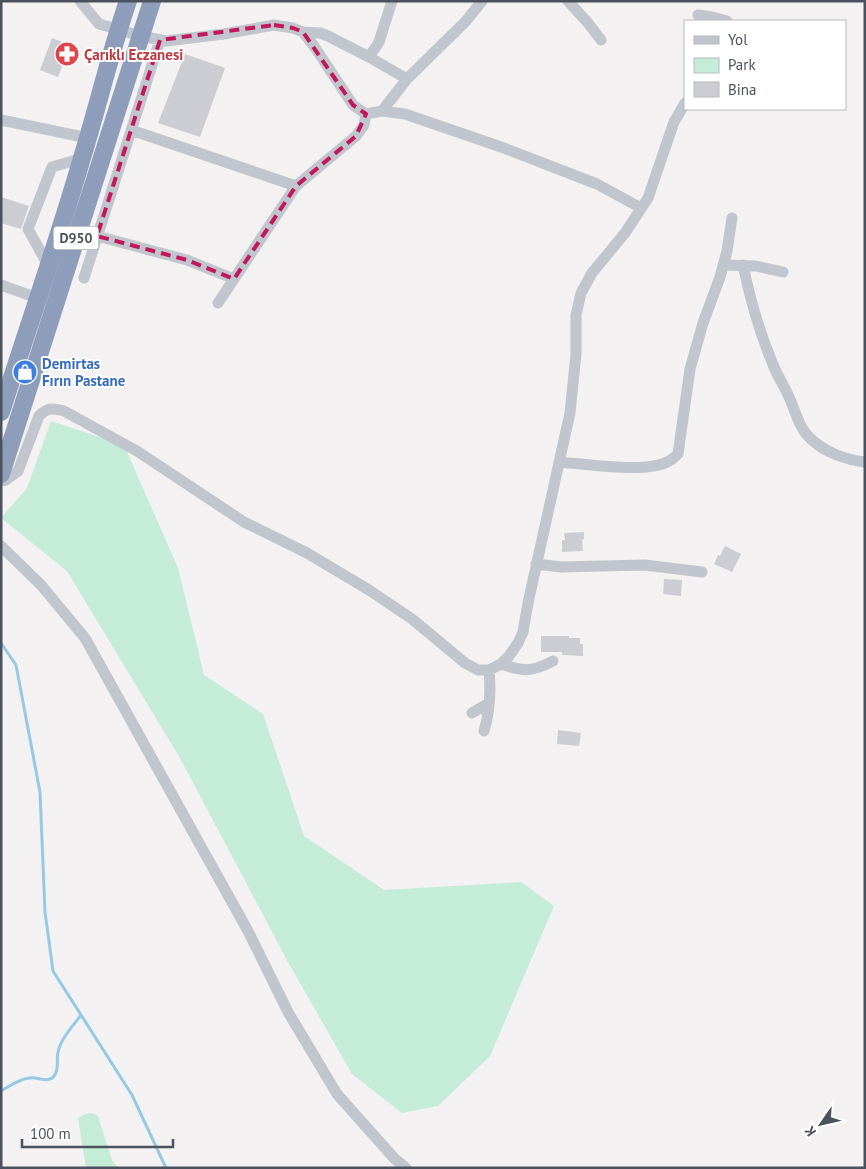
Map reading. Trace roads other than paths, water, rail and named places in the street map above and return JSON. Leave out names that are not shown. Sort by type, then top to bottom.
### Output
[{"type":"highway","points":[[1,412],[83,158],[118,30],[128,1]]},
{"type":"highway","name":"D950","points":[[1,474],[152,1]]},
{"type":"street","points":[[80,1],[99,24],[166,41],[224,34],[274,25],[293,28],[303,32],[320,33],[369,57],[406,79]]},
{"type":"street","points":[[369,57],[379,42],[392,1]]},
{"type":"street","points":[[382,111],[406,79],[466,22],[482,1]]},
{"type":"street","points":[[568,1],[601,40]]},
{"type":"street","points":[[698,16],[723,20]]},
{"type":"street","points":[[303,32],[353,105],[366,114],[382,111],[405,114],[504,148],[597,184],[642,208]]},
{"type":"street","points":[[84,278],[160,40]]},
{"type":"street","points":[[1,481],[6,480],[18,471],[40,416],[44,411],[52,408],[64,411],[137,452],[244,522],[307,553],[369,590],[412,619],[465,663],[478,670],[489,670],[502,664],[518,643],[522,632],[570,413],[576,354],[576,315],[581,293],[592,273],[625,233],[648,198],[674,122],[684,105]]},
{"type":"street","points":[[218,303],[296,186],[356,136],[364,125],[366,114]]},
{"type":"street","points":[[1,120],[88,138]]},
{"type":"street","points":[[131,130],[296,186]]},
{"type":"street","points":[[49,267],[28,229],[52,167],[83,158]]},
{"type":"street","points":[[559,462],[626,467],[652,466],[668,462],[678,454],[690,368],[723,265],[731,232],[732,218]]},
{"type":"street","points":[[97,236],[187,260],[234,279]]},
{"type":"street","points":[[723,265],[756,266],[783,272]]},
{"type":"street","points":[[743,265],[749,292],[774,368],[802,427],[809,437],[825,448],[845,458],[865,462]]},
{"type":"street","points":[[1,284],[37,298]]},
{"type":"street","points":[[1,546],[41,585],[85,638],[248,931],[288,1012],[332,1086],[394,1158],[406,1168]]},
{"type":"street","points":[[536,564],[561,567],[645,565],[702,572]]},
{"type":"street","points":[[502,664],[520,670],[534,670],[553,661]]},
{"type":"street","points":[[484,731],[489,703],[489,670]]},
{"type":"street","points":[[472,713],[489,703]]},
{"type":"waterway","points":[[1,643],[16,665],[40,792],[45,912],[53,971],[132,1095],[166,1168]]},
{"type":"waterway","points":[[1,1091],[25,1079],[47,1080],[52,1078],[56,1073],[58,1052],[62,1042],[81,1015]]},
{"type":"place","name":"Çarıklı Eczanesi","points":[[67,54]]},
{"type":"place","name":"Demirtas Fırın Pastane","points":[[25,372]]}]
